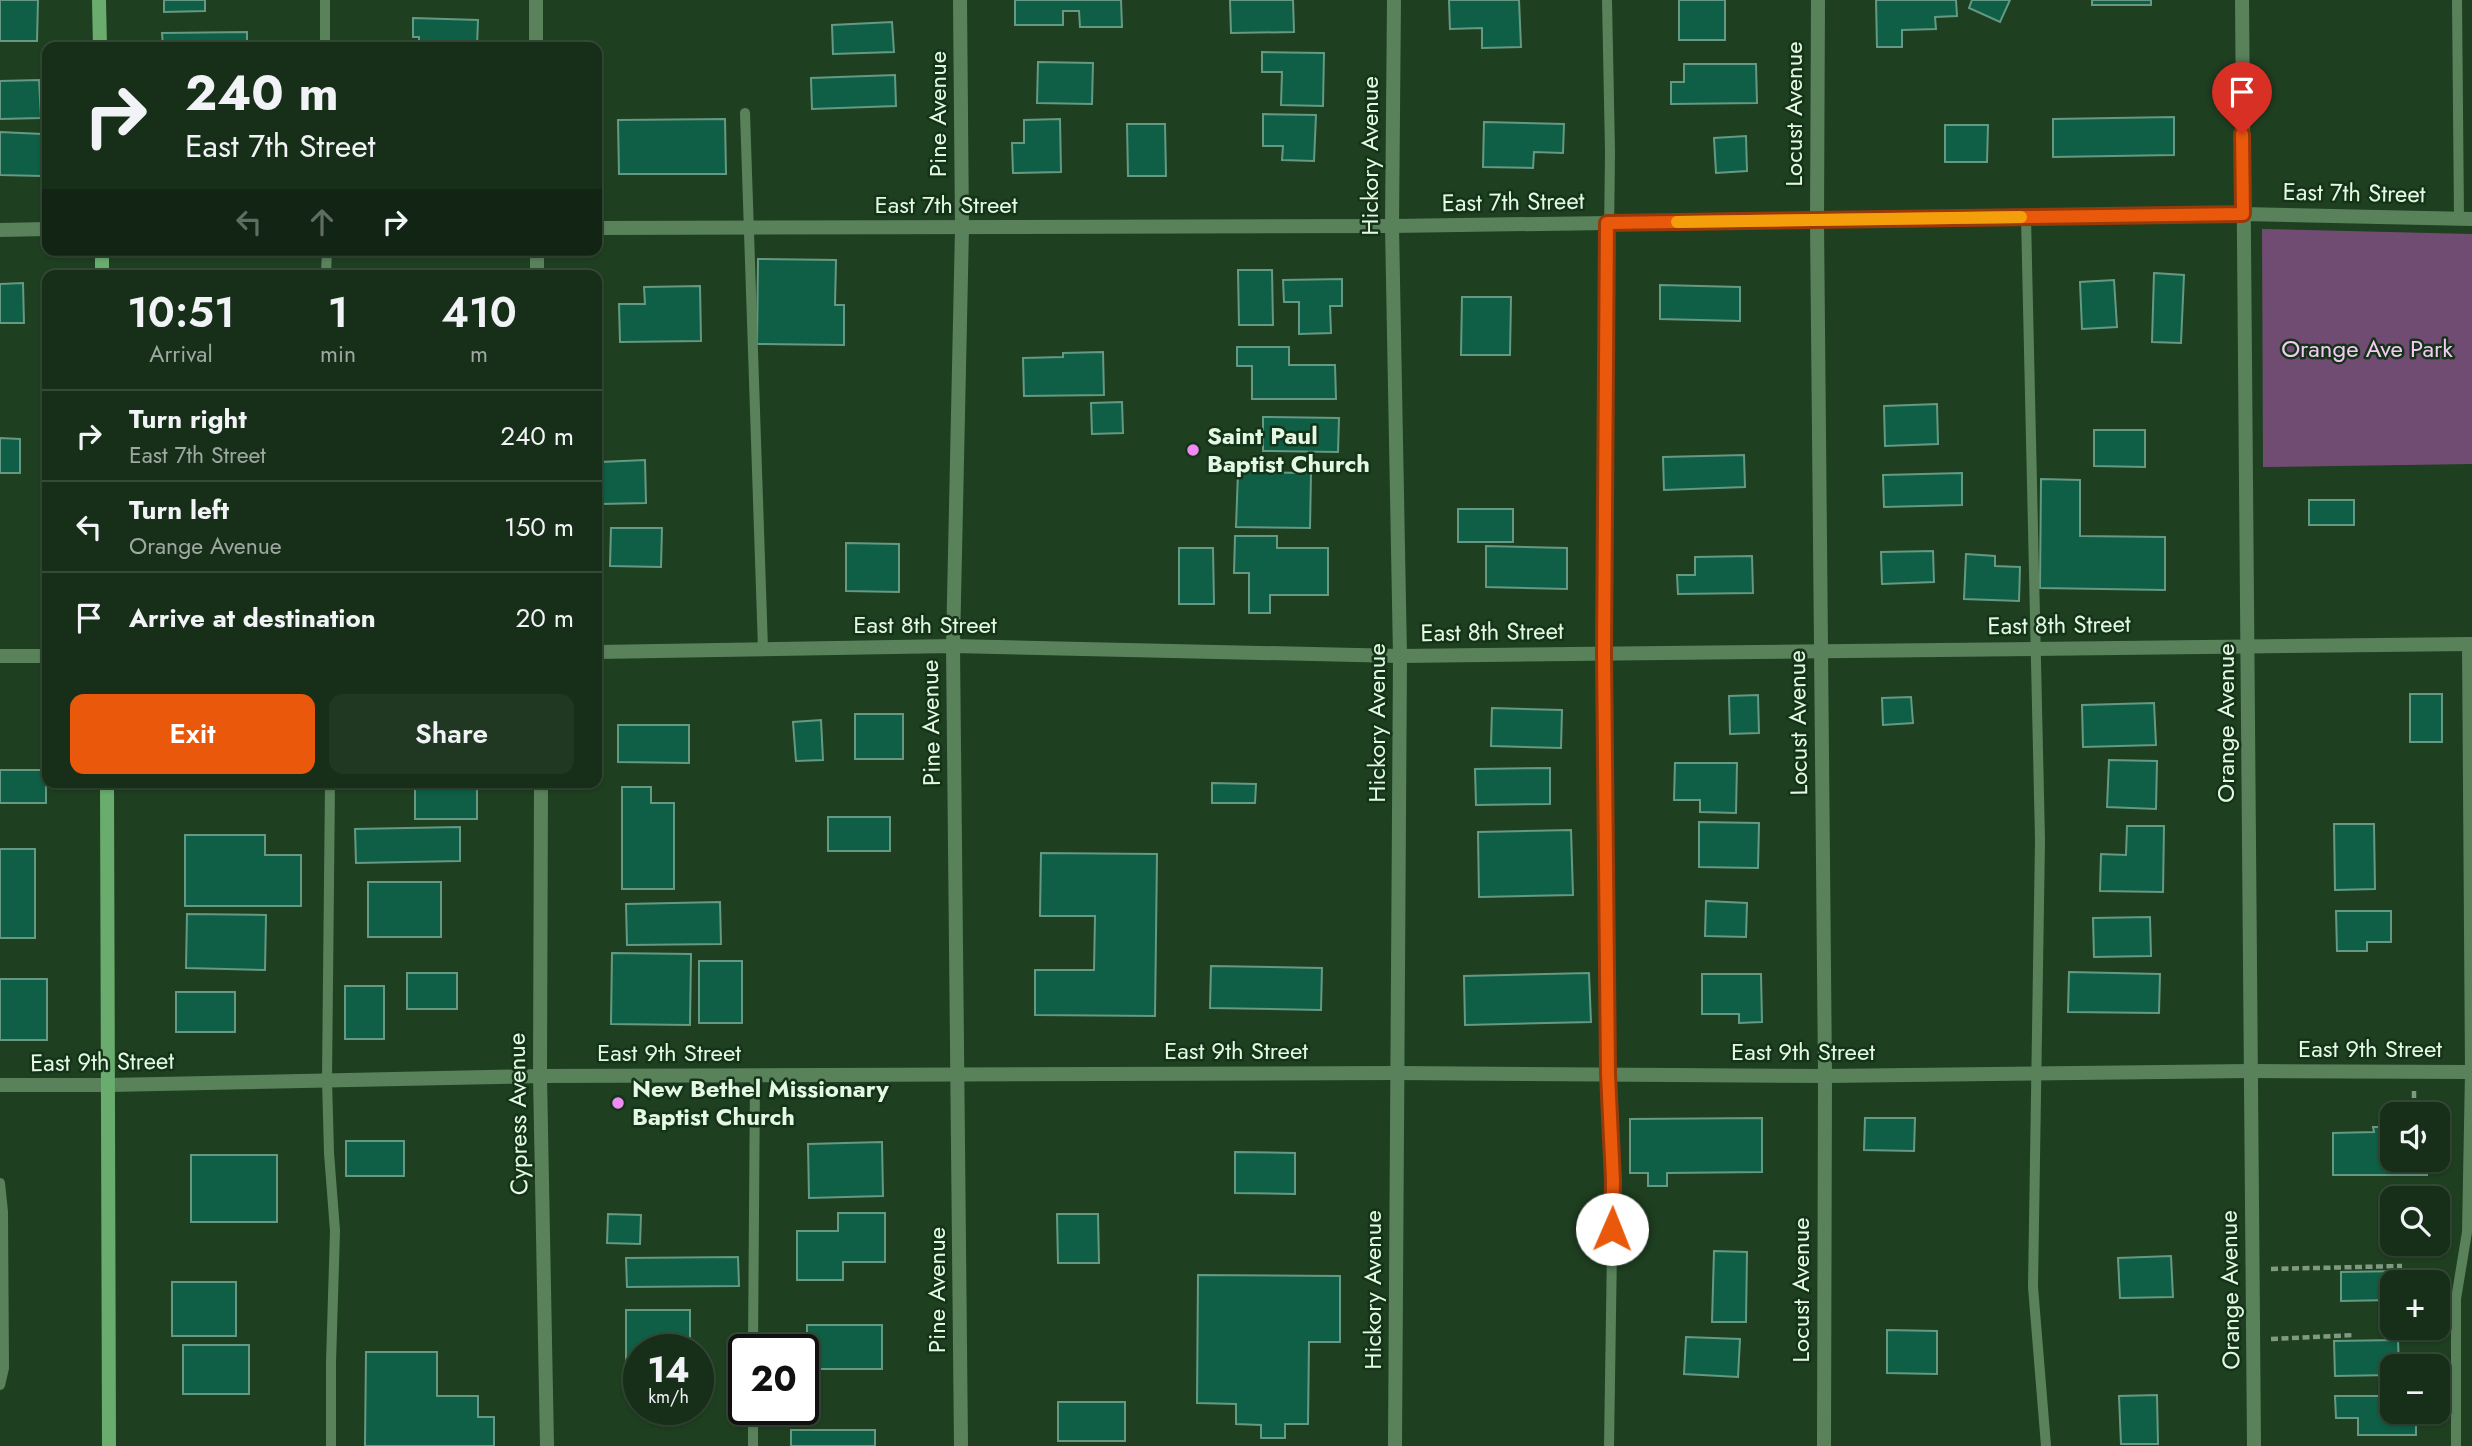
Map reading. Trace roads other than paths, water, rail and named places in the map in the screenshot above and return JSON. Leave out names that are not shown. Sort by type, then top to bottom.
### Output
[{"type":"main road","points":[[99,0],[100,42]]},
{"type":"main road","points":[[107,788],[108,1446]]},
{"type":"street","points":[[536,0],[536,42]]},
{"type":"street","name":"Pine Avenue","points":[[960,0],[962,228],[953,646],[961,1446]]},
{"type":"street","name":"Hickory Avenue","points":[[1394,0],[1392,226],[1401,656],[1395,1446]]},
{"type":"street","name":"Locust Avenue","points":[[1818,0],[1817,220],[1825,1076],[1824,1446]]},
{"type":"street","name":"Orange Avenue","points":[[2242,0],[2254,1446]]},
{"type":"street","name":"East 7th Street","points":[[602,228],[1392,226],[2243,214],[2465,219]]},
{"type":"street","points":[[0,230],[42,229]]},
{"type":"street","name":"East 8th Street","points":[[602,652],[953,646],[1401,656],[2469,644]]},
{"type":"street","points":[[0,656],[42,656]]},
{"type":"street","name":"Cypress Avenue","points":[[541,788],[540,1076],[547,1446]]},
{"type":"street","name":"East 9th Street","points":[[0,1085],[540,1076],[1397,1073],[1825,1076],[2250,1071],[2471,1072]]},
{"type":"lane","points":[[325,0],[325,42]]},
{"type":"lane","points":[[1607,0],[1610,152],[1607,223],[1604,653],[1608,1074],[1613,1181],[1609,1446]]},
{"type":"lane","points":[[2457,0],[2465,219]]},
{"type":"lane","points":[[745,113],[763,649]]},
{"type":"lane","points":[[2026,217],[2040,840],[2033,1287],[2046,1446]]},
{"type":"lane","points":[[2456,1446],[2456,1299],[2467,1232],[2471,1072],[2469,644]]},
{"type":"lane","points":[[330,788],[327,1080],[335,1231],[331,1446]]},
{"type":"lane","points":[[753,1334],[755,1075]]},
{"type":"lane","points":[[0,1183],[3,1212],[4,1368],[0,1385]]},
{"type":"lane","points":[[753,1425],[753,1446]]},
{"type":"place","name":"Saint Paul Baptist Church","points":[[1193,450]]},
{"type":"place","name":"New Bethel Missionary Baptist Church","points":[[618,1103]]},
{"type":"park label","name":"Orange Ave Park","points":[[2367,349]]}]
